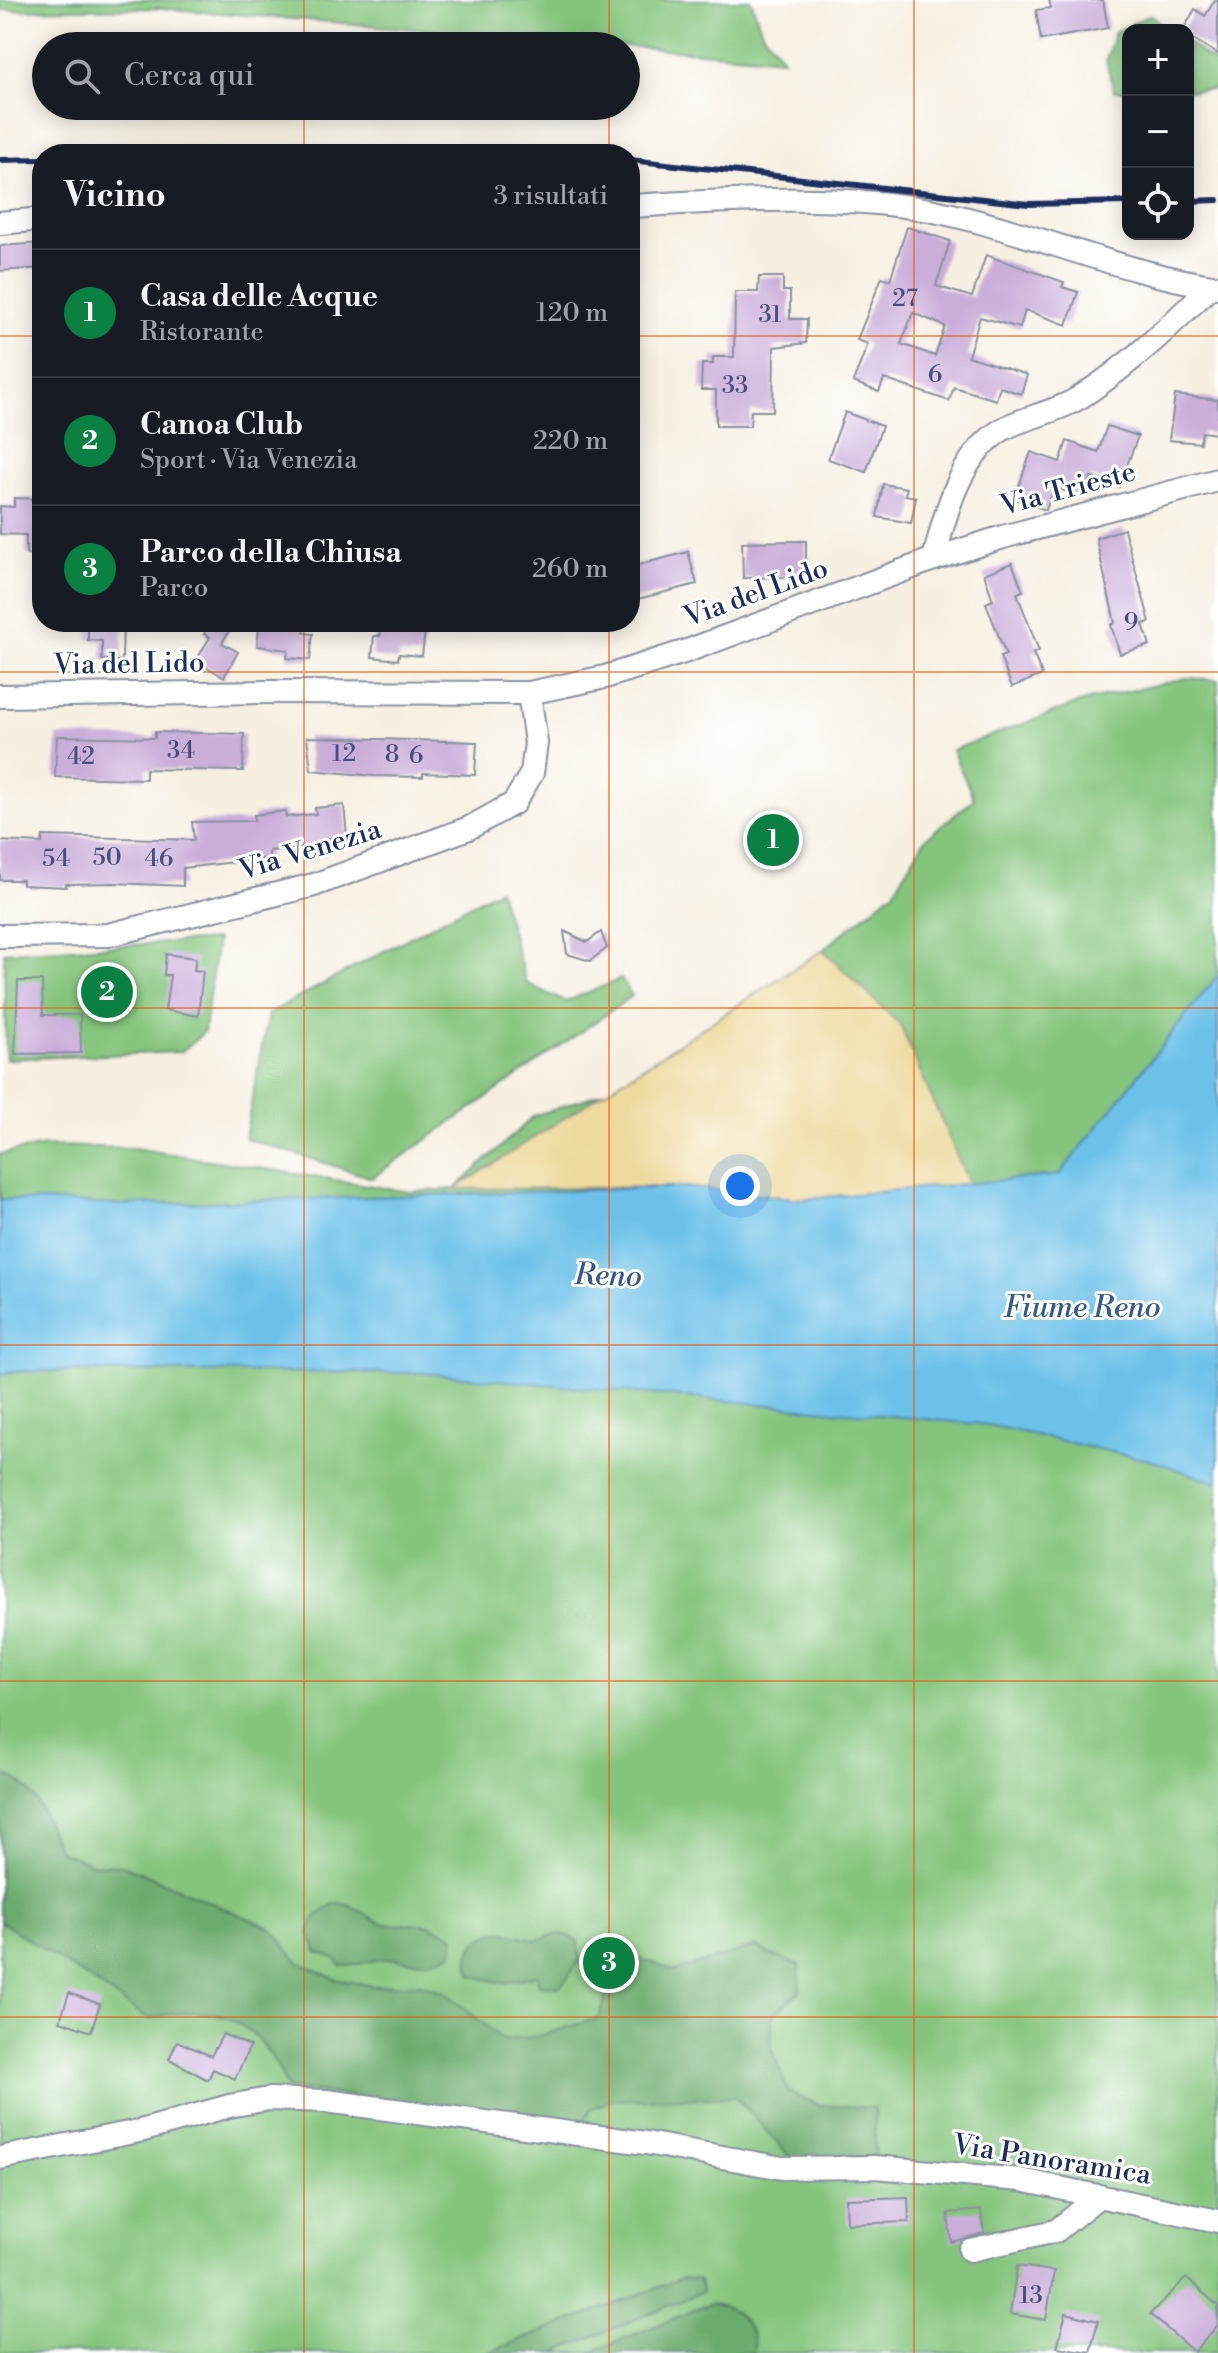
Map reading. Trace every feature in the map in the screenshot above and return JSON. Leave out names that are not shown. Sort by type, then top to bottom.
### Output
[{"type":"street","points":[[640,206],[855,203],[928,210],[1214,286]]},
{"type":"street","points":[[0,223],[32,220]]},
{"type":"street","points":[[934,559],[946,513],[962,477],[977,451],[992,435],[1082,397],[1131,361],[1214,286]]},
{"type":"street","name":"Via Trieste","points":[[934,559],[1079,515],[1218,480]]},
{"type":"street","name":"Via del Lido","points":[[0,696],[270,692],[529,693],[605,677],[687,651],[934,559]]},
{"type":"street","name":"Via Venezia","points":[[0,936],[108,935],[314,885],[469,828],[514,803],[532,773],[536,743],[529,693]]},
{"type":"street","name":"Via Panoramica","points":[[0,2158],[144,2130],[229,2106],[269,2099],[326,2101],[632,2141],[782,2168],[875,2167],[1021,2180],[1218,2221]]},
{"type":"street","points":[[970,2250],[1056,2231],[1099,2196]]},
{"type":"green space","points":[[0,0],[751,0],[762,32],[784,59],[640,47],[640,32],[453,32],[158,8],[0,10]]},
{"type":"green space","points":[[1150,15],[1162,24],[1131,24]]},
{"type":"green space","points":[[1122,29],[1122,91],[1114,91],[1106,60],[1115,32]]},
{"type":"green space","points":[[1194,47],[1218,65],[1218,89],[1194,91]]},
{"type":"green space","points":[[1186,678],[1218,680],[1218,2353],[0,2353],[0,1154],[45,1146],[134,1148],[410,1192],[455,1189],[534,1116],[684,1065],[894,891],[925,839],[974,799],[952,750],[1085,701]]},
{"type":"green space","points":[[499,889],[526,983],[565,1002],[621,979],[632,996],[372,1178],[245,1138],[268,1014]]},
{"type":"green space","points":[[217,940],[204,1032],[181,1052],[6,1059],[4,952]]},
{"type":"green space","points":[[0,1774],[13,1778],[32,1794],[59,1851],[93,1864],[123,1865],[271,1928],[298,1962],[335,1979],[375,1986],[420,1984],[445,1992],[503,2040],[539,2036],[599,2018],[610,1984],[629,1955],[675,1971],[757,1946],[799,1965],[800,1991],[773,2015],[771,2045],[788,2092],[819,2105],[875,2108],[875,2167],[800,2168],[736,2097],[612,2100],[592,2108],[581,2125],[287,2088],[264,2046],[234,2021],[216,2014],[196,2012],[149,2019],[0,1921]]},
{"type":"green space","points":[[335,1903],[352,1907],[386,1924],[419,1924],[438,1928],[455,1937],[452,1953],[427,1961],[384,1959],[341,1966],[335,1958],[317,1952],[309,1933],[314,1918]]},
{"type":"green space","points":[[500,1931],[537,1940],[567,1935],[578,1941],[580,1960],[560,1987],[539,1985],[537,1975],[504,1983],[472,1976],[469,1959],[473,1946],[484,1937]]},
{"type":"green space","points":[[682,2278],[699,2280],[702,2292],[554,2353],[487,2353]]},
{"type":"green space","points":[[709,2304],[727,2308],[742,2319],[752,2335],[753,2353],[589,2353]]},
{"type":"sand","points":[[823,950],[900,1025],[969,1184],[803,1199],[683,1187],[455,1189]]},
{"type":"water","name":"Fiume Reno","points":[[1218,975],[1218,1483],[1153,1461],[989,1425],[422,1373],[21,1371],[0,1374],[0,1199],[118,1205],[683,1187],[803,1199],[1059,1175]]},
{"type":"building","points":[[1049,0],[1103,0],[1108,28],[1041,40],[1036,10],[1051,8]]},
{"type":"building","points":[[1218,0],[1218,54],[1194,40],[1194,24],[1186,24],[1195,9],[1205,16]]},
{"type":"building","points":[[907,227],[950,241],[936,286],[972,297],[986,255],[1064,282],[1062,287],[1078,292],[1067,325],[1025,310],[1020,328],[980,317],[968,356],[1027,375],[1021,394],[1000,387],[996,400],[954,387],[949,401],[884,379],[879,392],[853,382],[868,344],[857,340],[882,277],[890,280]],"holes":[[[913,313],[945,326],[935,356],[901,344]]]},
{"type":"building","points":[[32,244],[32,269],[0,271],[0,246]]},
{"type":"building","points":[[759,277],[783,277],[783,291],[790,291],[790,319],[807,319],[806,343],[774,347],[773,411],[751,411],[750,426],[716,426],[716,390],[701,390],[702,364],[713,364],[713,357],[734,357],[735,292],[758,292]]},
{"type":"building","points":[[1175,395],[1218,400],[1218,434],[1202,432],[1200,443],[1169,440]]},
{"type":"building","points":[[845,412],[882,426],[866,472],[828,459]]},
{"type":"building","points":[[1107,426],[1138,436],[1119,487],[1091,477],[1083,498],[1054,487],[1046,510],[1014,499],[1031,452],[1060,462],[1067,441],[1098,452]]},
{"type":"building","points":[[883,484],[907,488],[905,495],[916,497],[911,523],[877,517]]},
{"type":"building","points":[[14,498],[32,499],[32,554],[26,554],[26,535],[0,534],[0,506],[14,507]]},
{"type":"building","points":[[1124,529],[1150,622],[1143,624],[1150,645],[1120,654],[1111,625],[1115,623],[1096,538]]},
{"type":"building","points":[[806,541],[806,577],[743,578],[742,542]]},
{"type":"building","points":[[688,552],[697,584],[640,598],[640,564]]},
{"type":"building","points":[[1012,563],[1023,591],[1017,593],[1039,651],[1033,653],[1042,675],[1012,687],[1000,657],[1006,655],[986,603],[993,600],[984,574]]},
{"type":"building","points":[[88,632],[123,632],[122,661],[102,660],[102,641],[88,640]]},
{"type":"building","points":[[228,632],[222,643],[238,652],[224,677],[196,661],[210,637],[204,634]]},
{"type":"building","points":[[258,632],[313,634],[310,660],[287,658],[288,650],[257,646]]},
{"type":"building","points":[[381,632],[425,632],[422,656],[399,654],[398,660],[372,657],[374,636],[380,636]]},
{"type":"building","points":[[155,732],[244,734],[243,771],[146,769],[146,779],[55,777],[57,736],[155,738]]},
{"type":"building","points":[[307,737],[477,742],[475,775],[423,773],[423,777],[375,776],[311,770]]},
{"type":"building","points":[[344,805],[347,836],[329,838],[330,845],[269,851],[269,858],[183,868],[183,886],[114,883],[66,884],[66,887],[22,885],[22,880],[0,880],[0,841],[42,843],[43,836],[194,840],[192,822],[254,821],[254,815],[285,811],[286,817],[316,814],[315,808]]},
{"type":"building","points":[[756,824],[790,836],[784,852],[759,843]]},
{"type":"building","points":[[564,931],[587,942],[601,932],[607,948],[590,961],[567,954]]},
{"type":"building","points":[[166,954],[196,958],[194,970],[203,971],[198,1016],[165,1010],[170,975],[164,975]]},
{"type":"building","points":[[18,981],[42,981],[43,1015],[80,1015],[81,1053],[15,1054]]},
{"type":"building","points":[[69,1993],[100,2004],[91,2032],[60,2021]]},
{"type":"building","points":[[223,2034],[250,2046],[235,2079],[213,2069],[208,2080],[169,2059],[177,2041],[211,2056]]},
{"type":"building","points":[[908,2197],[909,2222],[847,2224],[846,2199]]},
{"type":"building","points":[[981,2210],[984,2233],[951,2242],[948,2213]]},
{"type":"building","points":[[1017,2266],[1054,2271],[1046,2320],[1010,2314]]},
{"type":"building","points":[[1186,2278],[1218,2306],[1218,2325],[1194,2352],[1150,2314]]},
{"type":"building","points":[[1066,2313],[1098,2321],[1090,2352],[1057,2347]]},
{"type":"railway","points":[[0,160],[32,159]]},
{"type":"railway","points":[[640,161],[1028,204],[1122,202]]},
{"type":"railway","points":[[1194,201],[1218,200]]},
{"type":"place","name":"Casa delle Acque","points":[[773,840]]},
{"type":"place","name":"Canoa Club","points":[[107,992]]},
{"type":"place","name":"Parco della Chiusa","points":[[609,1963]]},
{"type":"water label","name":"Reno","points":[[608,1276]]}]
